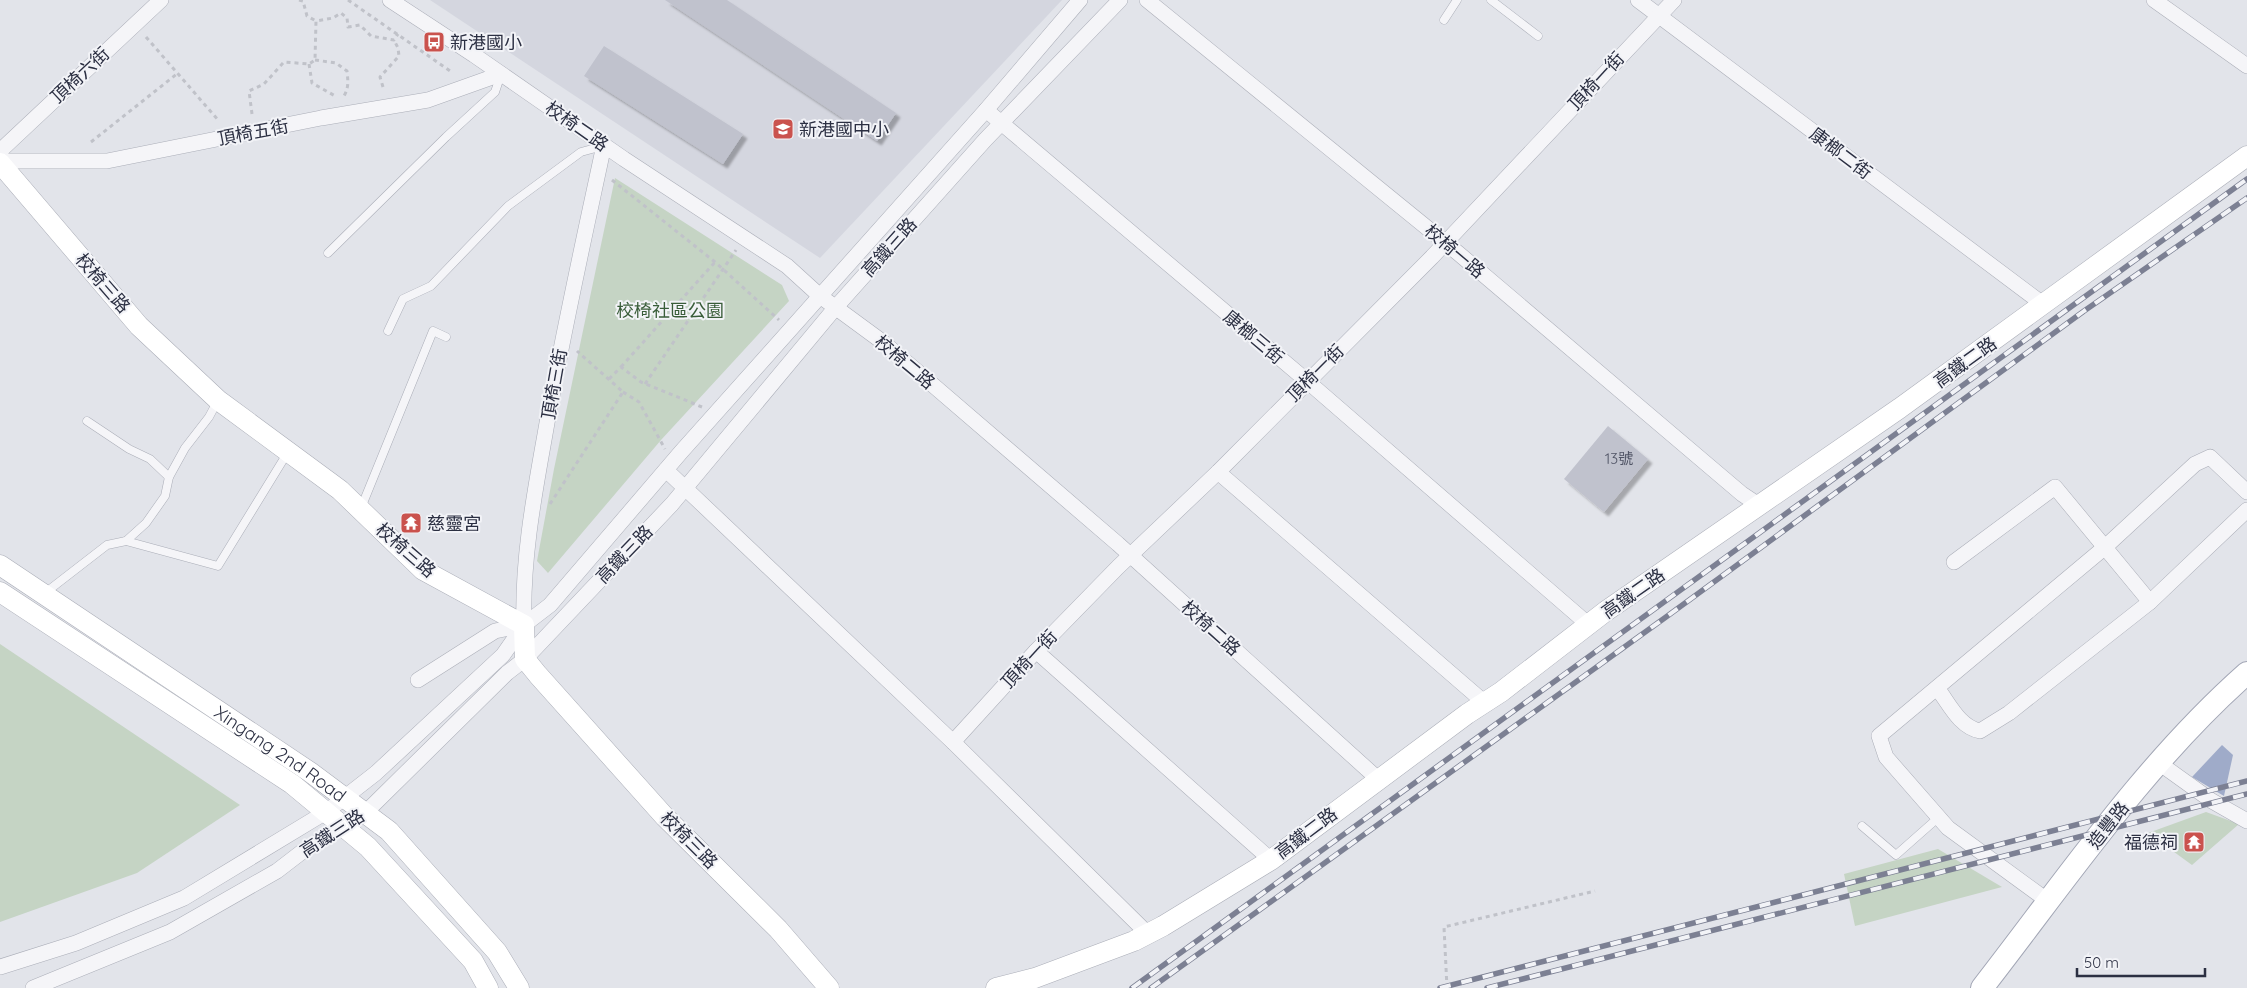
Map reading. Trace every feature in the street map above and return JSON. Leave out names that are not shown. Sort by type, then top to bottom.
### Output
[{"type":"main road","name":"造豐路","points":[[1982,988],[2143,779],[2221,696],[2247,673]]},
{"type":"street","name":"頂椅六街","points":[[0,151],[161,0]]},
{"type":"street","name":"校椅二路","points":[[390,0],[604,145],[788,266],[820,296],[884,343],[1131,556],[1378,779]]},
{"type":"street","name":"高鐵三路","points":[[0,967],[76,943],[184,898],[326,812],[376,773],[503,655],[524,625],[550,605],[666,470],[986,110],[1080,0]]},
{"type":"street","name":"高鐵三路","points":[[33,988],[58,984],[170,932],[277,871],[303,850],[365,813],[507,674],[526,659],[685,489],[836,307],[978,147],[1120,0]]},
{"type":"street","name":"校椅一路","points":[[1147,0],[1445,242],[1760,506]]},
{"type":"street","name":"康榔二街","points":[[1638,0],[2044,304]]},
{"type":"street","name":"頂椅一街","points":[[953,742],[1036,651],[1218,472],[1445,242],[1674,0]]},
{"type":"street","points":[[2154,0],[2247,66]]},
{"type":"street","name":"頂椅五街","points":[[0,162],[107,161],[321,118],[428,100],[501,74]]},
{"type":"street","name":"康榔三街","points":[[986,110],[1307,381],[1589,625]]},
{"type":"street","name":"頂椅三街","points":[[524,625],[523,585],[534,500],[562,337],[604,145]]},
{"type":"street","name":"高鐵二路","points":[[996,988],[1035,978],[1134,941],[1271,860],[1378,779],[1485,703],[1589,625],[1892,414],[2247,156]]},
{"type":"street","name":"校椅三路","points":[[0,162],[140,326],[218,400],[340,490],[423,570],[524,625]]},
{"type":"street","points":[[2048,901],[1948,828],[1886,757],[1879,736],[2104,548],[2195,464],[2210,457],[2247,492]]},
{"type":"street","points":[[666,470],[953,742],[1148,934]]},
{"type":"street","points":[[1218,472],[1485,703]]},
{"type":"street","points":[[1954,562],[2056,487],[2150,602]]},
{"type":"street","points":[[1938,688],[1962,722],[1972,729],[1980,731],[2009,713],[2150,602],[2247,510]]},
{"type":"street","name":"Xingang 2nd Road","points":[[0,565],[345,797],[388,831],[497,952],[519,988]]},
{"type":"street","name":"Xingang 2nd Road","points":[[0,592],[282,776],[326,812],[342,828],[368,847],[473,962],[488,988]]},
{"type":"street","points":[[418,680],[495,631],[524,625],[526,659]]},
{"type":"street","points":[[1036,651],[1271,860]]},
{"type":"street","name":"校椅三路","points":[[526,659],[665,817],[778,929],[829,988]]},
{"type":"street","points":[[2159,763],[2212,801],[2247,821]]},
{"type":"lane","points":[[1444,20],[1457,0]]},
{"type":"lane","points":[[1491,0],[1538,36]]},
{"type":"lane","points":[[328,253],[446,137],[496,92],[501,74]]},
{"type":"lane","points":[[388,331],[403,299],[430,286],[508,206],[581,152],[604,145]]},
{"type":"lane","points":[[360,510],[433,330],[446,337]]},
{"type":"lane","points":[[44,594],[107,546],[126,541],[146,523],[165,496],[169,477],[185,448],[209,417],[218,400]]},
{"type":"lane","points":[[87,421],[150,459],[169,477]]},
{"type":"lane","points":[[126,541],[218,566],[288,452]]},
{"type":"lane","points":[[1862,826],[1896,855],[1939,817]]},
{"type":"path","points":[[299,0],[303,1],[307,16],[316,21],[333,18],[341,13],[347,18],[348,27],[360,25],[371,36],[394,40]]},
{"type":"path","points":[[348,0],[453,73]]},
{"type":"path","points":[[314,60],[316,21]]},
{"type":"path","points":[[394,40],[398,34]]},
{"type":"path","points":[[146,37],[219,121]]},
{"type":"path","points":[[383,87],[380,77],[400,56],[394,40]]},
{"type":"path","points":[[252,114],[249,91],[264,84],[284,62],[309,64],[314,60],[336,63],[347,71],[348,81],[344,96]]},
{"type":"path","points":[[309,64],[312,84],[337,97]]},
{"type":"path","points":[[91,142],[178,73]]},
{"type":"path","points":[[610,178],[715,262],[779,320]]},
{"type":"path","points":[[645,384],[737,248]]},
{"type":"path","points":[[609,379],[715,262]]},
{"type":"path","points":[[572,347],[623,392],[639,402],[665,449]]},
{"type":"path","points":[[621,367],[645,384],[702,407]]},
{"type":"path","points":[[548,507],[623,392]]},
{"type":"path","points":[[1448,988],[1444,928],[1595,891]]},
{"type":"shaded area","name":"新港國中小","points":[[430,0],[1062,0],[820,258]]},
{"type":"green space","name":"校椅社區公園","points":[[615,178],[782,285],[789,301],[661,440],[548,573],[537,561],[554,469]]},
{"type":"green space","points":[[0,644],[240,805],[137,873],[0,922]]},
{"type":"green space","points":[[2206,812],[2239,824],[2192,865],[2148,833]]},
{"type":"green space","points":[[1938,849],[2002,887],[1855,926],[1844,874]]},
{"type":"water","points":[[2222,745],[2233,755],[2224,796],[2192,777]]},
{"type":"building","points":[[665,0],[727,0],[896,113],[877,141]]},
{"type":"building","points":[[604,46],[743,134],[723,164],[584,76]]},
{"type":"building","points":[[1608,426],[1648,459],[1604,512],[1564,479]]},
{"type":"railway","points":[[1132,988],[2247,179]]},
{"type":"railway","points":[[1151,988],[1666,617],[2084,311],[2247,198]]},
{"type":"railway","points":[[1440,988],[2247,781]]},
{"type":"railway","points":[[1487,988],[2247,794]]},
{"type":"place","name":"新港國小","points":[[434,42]]},
{"type":"place","name":"新港國中小","points":[[783,129]]},
{"type":"place","name":"慈靈宮","points":[[411,523]]},
{"type":"place","name":"福德祠","points":[[2194,842]]}]
